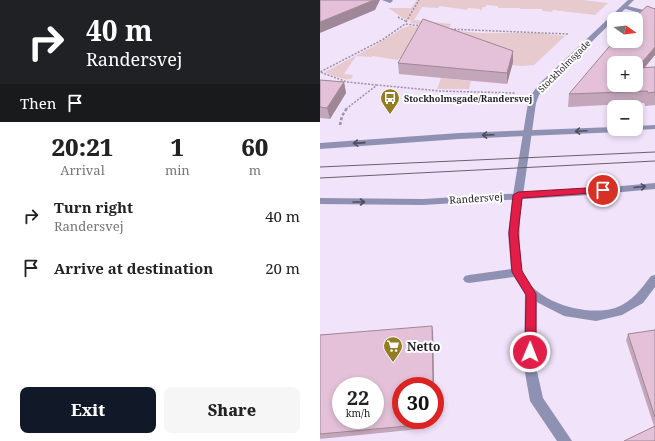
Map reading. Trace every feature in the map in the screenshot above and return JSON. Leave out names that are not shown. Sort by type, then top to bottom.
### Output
[{"type":"street","name":"Stockholmsgade","points":[[517,272],[513,233],[527,133],[532,103],[535,95],[542,86],[631,0]]},
{"type":"street","points":[[624,7],[655,15]]},
{"type":"street","points":[[643,128],[655,127]]},
{"type":"street","points":[[320,146],[459,136],[607,130]]},
{"type":"street","name":"Randersvej","points":[[320,201],[423,202],[518,195],[589,192],[655,186]]},
{"type":"street","points":[[469,279],[517,272],[531,294],[564,311],[596,316],[618,312],[639,300],[655,279]]},
{"type":"street","points":[[531,294],[530,366],[537,401],[565,441]]},
{"type":"path","points":[[320,72],[382,40],[405,24],[419,0]]},
{"type":"path","points":[[405,24],[428,27]]},
{"type":"path","points":[[444,28],[474,31],[553,32],[594,36]]},
{"type":"path","points":[[320,72],[333,79],[351,83],[440,91],[477,91],[535,95]]},
{"type":"path","points":[[339,145],[341,118],[346,107],[376,85]]},
{"type":"shaded area","points":[[417,0],[582,0],[608,3],[595,15],[553,10],[552,12],[542,11],[542,9],[498,8],[498,6],[486,5],[486,7],[483,7],[481,11],[480,9],[468,8],[467,10],[440,6],[438,8],[422,7],[414,20],[451,24],[449,28],[410,23],[411,20],[406,20],[388,8],[411,8]]},
{"type":"shaded area","points":[[409,26],[479,33],[538,33],[565,36],[534,65],[523,66],[399,58],[398,60],[373,56],[356,56],[344,74],[353,75],[351,79],[341,78],[325,72]]},
{"type":"shaded area","points":[[441,78],[471,81],[469,89],[437,89]]},
{"type":"building","points":[[320,0],[374,0],[320,22]]},
{"type":"building","points":[[647,6],[655,9],[655,47],[643,61],[643,56],[607,56],[607,92],[621,92],[569,94],[608,48],[643,48],[643,12],[641,12]]},
{"type":"building","points":[[423,19],[513,51],[507,73],[398,63]]},
{"type":"building","points":[[655,67],[655,92],[648,93],[647,91],[643,91],[643,68]]},
{"type":"building","points":[[320,80],[344,82],[327,108],[320,107]]},
{"type":"building","points":[[432,326],[433,377],[392,377],[392,427],[384,428],[384,377],[332,377],[332,429],[375,429],[320,434],[320,335]]},
{"type":"building","points":[[655,330],[655,417],[628,334]]},
{"type":"building","points":[[655,426],[655,441],[624,441]]},
{"type":"tram line","points":[[320,167],[655,152]]},
{"type":"tram line","points":[[320,178],[655,161]]},
{"type":"place","name":"Stockholmsgade/Randersvej","points":[[390,115]]},
{"type":"place","name":"Netto","points":[[393,363]]},
{"type":"route","points":[[530,352],[531,294],[517,272],[513,233],[518,195],[603,190]]}]
